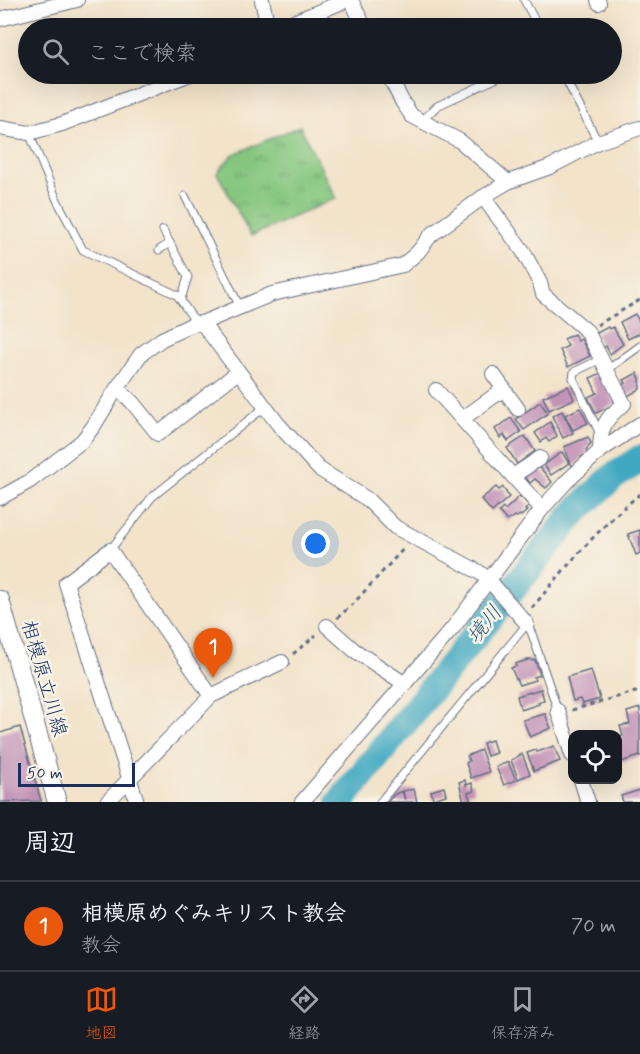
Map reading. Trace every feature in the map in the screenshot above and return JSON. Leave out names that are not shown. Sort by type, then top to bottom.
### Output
[{"type":"main road","name":"相模原立川線","points":[[0,600],[57,802]]},
{"type":"street","points":[[0,19],[77,0]]},
{"type":"street","points":[[262,0],[266,18]]},
{"type":"street","points":[[304,18],[349,0],[359,18]]},
{"type":"street","points":[[0,129],[29,133],[62,124],[164,84]]},
{"type":"street","points":[[393,84],[412,116],[459,141],[508,182]]},
{"type":"street","points":[[0,498],[30,481],[82,441],[135,360],[148,347],[191,326],[272,294],[403,264],[418,252],[431,235],[483,197],[508,182],[550,167],[598,142],[640,128]]},
{"type":"street","points":[[483,197],[523,251],[540,283],[543,294],[587,331],[624,404],[610,414],[600,434],[600,451]]},
{"type":"street","points":[[202,323],[265,407],[319,469],[367,499],[395,527],[478,572],[524,620]]},
{"type":"street","points":[[117,388],[132,402],[158,434],[238,372]]},
{"type":"street","points":[[493,374],[518,409]]},
{"type":"street","points":[[462,419],[504,389]]},
{"type":"street","points":[[436,390],[542,509]]},
{"type":"street","points":[[302,802],[452,629],[490,582],[542,509],[566,482],[600,451],[640,424]]},
{"type":"street","points":[[513,476],[540,458]]},
{"type":"street","points":[[136,802],[66,583],[110,550],[211,696]]},
{"type":"street","points":[[327,626],[354,650],[405,684]]},
{"type":"street","points":[[107,802],[211,696],[282,662]]},
{"type":"street","points":[[558,712],[568,741]]},
{"type":"street","points":[[582,784],[588,802]]},
{"type":"lane","points":[[524,0],[534,18]]},
{"type":"lane","points":[[422,121],[437,106],[484,84]]},
{"type":"lane","points":[[568,84],[598,142]]},
{"type":"lane","points":[[29,133],[57,200],[83,250],[177,295],[192,317],[202,323]]},
{"type":"lane","points":[[185,196],[240,307]]},
{"type":"lane","points":[[164,230],[188,277],[181,299]]},
{"type":"lane","points":[[159,250],[171,243]]},
{"type":"lane","points":[[600,434],[573,378],[574,372],[604,364],[640,346]]},
{"type":"lane","points":[[110,550],[152,497],[265,407]]},
{"type":"lane","points":[[380,802],[524,620],[532,634],[558,712]]},
{"type":"path","points":[[587,331],[640,300]]},
{"type":"path","points":[[282,662],[352,604],[414,537]]},
{"type":"path","points":[[558,712],[635,692],[640,693]]},
{"type":"green space","points":[[300,126],[336,198],[251,236],[217,173],[232,155]]},
{"type":"building","points":[[635,314],[640,323],[640,333],[628,339],[620,322]]},
{"type":"building","points":[[608,327],[609,329],[613,327],[623,344],[610,354],[606,346],[603,348],[595,334]]},
{"type":"building","points":[[574,334],[578,341],[581,339],[590,356],[568,367],[560,350],[568,346],[564,339]]},
{"type":"building","points":[[603,372],[615,404],[596,413],[588,397],[597,393],[590,378]]},
{"type":"building","points":[[637,373],[640,378],[640,389],[626,397],[620,386],[626,383],[624,380]]},
{"type":"building","points":[[568,386],[574,399],[549,410],[543,397]]},
{"type":"building","points":[[540,402],[548,413],[524,430],[516,419]]},
{"type":"building","points":[[580,408],[588,423],[573,430],[565,415]]},
{"type":"building","points":[[562,411],[573,433],[563,438],[552,416]]},
{"type":"building","points":[[511,418],[521,432],[508,441],[504,435],[500,438],[495,429]]},
{"type":"building","points":[[550,422],[557,436],[549,442],[546,438],[541,442],[535,433]]},
{"type":"building","points":[[525,436],[535,451],[517,464],[507,448]]},
{"type":"building","points":[[588,437],[591,443],[586,450],[588,454],[572,466],[564,447]]},
{"type":"building","points":[[562,452],[569,463],[551,475],[544,465]]},
{"type":"building","points":[[537,464],[552,482],[546,488],[535,479],[530,483],[524,476]]},
{"type":"building","points":[[496,487],[499,490],[503,487],[509,497],[492,512],[481,499]]},
{"type":"building","points":[[520,496],[529,505],[525,510],[527,511],[507,521],[499,512],[503,508],[505,510]]},
{"type":"building","points":[[640,530],[640,553],[636,555],[628,534]]},
{"type":"building","points":[[535,660],[540,675],[534,677],[535,680],[519,685],[511,668],[516,666],[515,664]]},
{"type":"building","points":[[591,670],[600,699],[582,704],[580,699],[573,701],[567,677]]},
{"type":"building","points":[[541,689],[544,700],[521,710],[517,696]]},
{"type":"building","points":[[640,708],[640,756],[622,762],[623,736],[620,726],[630,724],[627,712]]},
{"type":"building","points":[[545,714],[551,728],[530,737],[523,720]]},
{"type":"building","points":[[20,727],[41,801],[0,802],[0,733]]},
{"type":"building","points":[[492,740],[496,753],[487,756],[483,743]]},
{"type":"building","points":[[554,746],[560,761],[534,771],[527,753]]},
{"type":"building","points":[[481,750],[489,772],[471,778],[466,763],[469,761],[467,756]]},
{"type":"building","points":[[522,754],[530,774],[518,779],[511,760]]},
{"type":"building","points":[[508,762],[516,780],[504,785],[496,767]]},
{"type":"building","points":[[465,780],[466,785],[472,783],[474,791],[468,793],[471,802],[464,802],[459,782]]},
{"type":"building","points":[[444,787],[446,795],[433,799],[431,791]]},
{"type":"building","points":[[414,789],[417,802],[387,802],[402,791],[405,800],[403,791]]},
{"type":"building","points":[[640,790],[640,802],[623,802],[621,796]]},
{"type":"waterway","name":"境川","points":[[340,802],[575,512],[613,477],[640,459]]},
{"type":"place","name":"相模原めぐみキリスト教会","points":[[213,678]]}]
